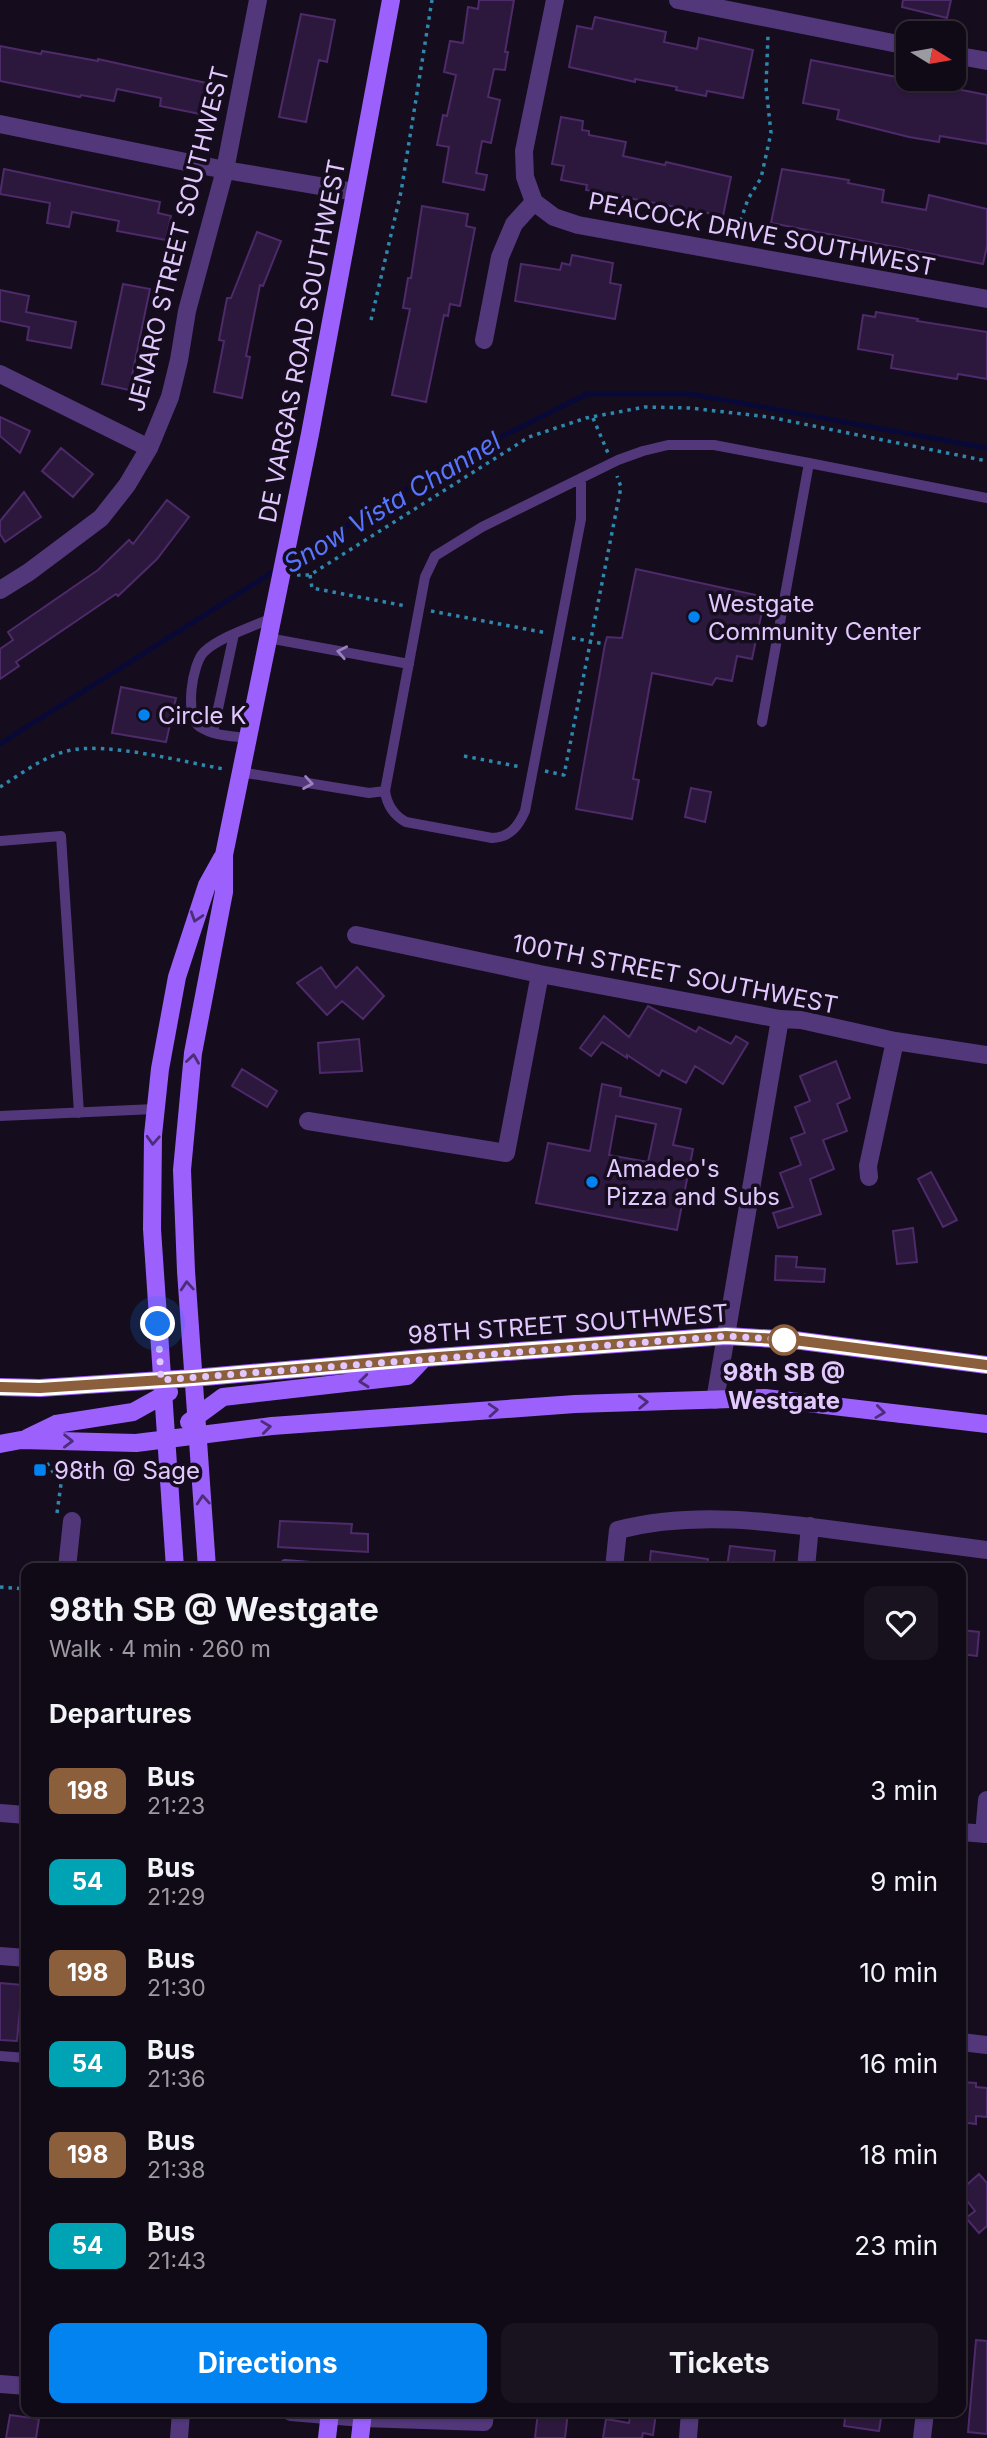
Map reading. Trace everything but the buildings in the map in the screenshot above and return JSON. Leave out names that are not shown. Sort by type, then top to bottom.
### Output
[{"type":"street","name":"JENARO STREET SOUTHWEST","points":[[0,590],[29,572],[101,518],[127,485],[149,448],[170,397],[187,311],[225,170],[258,0]]},
{"type":"street","name":"DE VARGAS ROAD SOUTHWEST","points":[[207,1563],[182,1207],[184,1136],[193,1053],[224,892],[224,855],[292,523],[391,0]]},
{"type":"street","points":[[484,340],[500,257],[514,224],[534,202],[525,177],[524,151],[555,0]]},
{"type":"street","points":[[678,0],[896,44]]},
{"type":"street","points":[[966,57],[987,61]]},
{"type":"street","points":[[0,124],[225,170],[355,191]]},
{"type":"street","name":"PEACOCK DRIVE SOUTHWEST","points":[[534,202],[554,217],[578,225],[987,299]]},
{"type":"street","points":[[0,374],[149,448]]},
{"type":"street","name":"DE VARGAS ROAD SOUTHWEST","points":[[175,1563],[150,1202],[155,1109],[166,1027],[177,977],[207,886],[224,855]]},
{"type":"street","name":"100TH STREET SOUTHWEST","points":[[356,935],[540,974],[780,1019],[801,1020],[895,1041],[987,1055]]},
{"type":"street","points":[[308,1121],[506,1153],[540,974]]},
{"type":"street","points":[[715,1400],[780,1019]]},
{"type":"street","points":[[869,1177],[867,1166],[895,1041]]},
{"type":"street","name":"98TH STREET SOUTHWEST","points":[[0,1388],[162,1388],[193,1378],[726,1336],[794,1340],[987,1365]]},
{"type":"street","points":[[165,1440],[223,1397],[407,1376],[424,1358]]},
{"type":"street","points":[[21,1440],[56,1424],[132,1412],[162,1388]]},
{"type":"street","points":[[0,1444],[21,1440],[136,1443],[272,1426],[575,1404],[765,1398],[987,1424]]},
{"type":"street","points":[[615,1563],[618,1530],[648,1522],[731,1518],[987,1550]]},
{"type":"street","points":[[68,1563],[72,1521]]},
{"type":"street","points":[[806,1563],[810,1526]]},
{"type":"street","points":[[966,1832],[985,1834],[987,1800]]},
{"type":"street","points":[[0,1813],[21,1815]]},
{"type":"street","points":[[0,1956],[21,1958]]},
{"type":"street","points":[[966,2043],[987,2045]]},
{"type":"street","points":[[0,2384],[21,2386]]},
{"type":"street","points":[[179,2438],[181,2417]]},
{"type":"street","points":[[327,2438],[330,2417]]},
{"type":"street","points":[[360,2438],[362,2417]]},
{"type":"street","points":[[397,2417],[484,2422],[484,2417]]},
{"type":"street","points":[[688,2438],[690,2417]]},
{"type":"street","points":[[922,2438],[924,2417]]},
{"type":"lane","points":[[581,478],[581,519],[525,811],[520,823],[512,832],[492,838],[406,822],[397,817],[387,803],[385,791],[425,577],[435,556],[482,527],[581,478],[612,463],[668,445],[714,445],[987,498]]},
{"type":"lane","points":[[762,722],[809,463]]},
{"type":"lane","points":[[247,738],[213,732],[198,726],[191,715],[192,684],[203,653],[273,614]]},
{"type":"lane","points":[[213,732],[234,634]]},
{"type":"lane","points":[[268,638],[409,664]]},
{"type":"lane","points":[[240,772],[369,793],[385,791]]},
{"type":"lane","points":[[0,841],[61,836],[79,1113]]},
{"type":"lane","points":[[0,1116],[155,1109]]},
{"type":"lane","points":[[0,2056],[21,2058]]},
{"type":"path","points":[[371,320],[401,192],[432,0]]},
{"type":"path","points":[[733,241],[748,199],[761,178],[771,134],[766,87],[768,33]]},
{"type":"path","points":[[464,756],[564,775],[621,487],[593,417]]},
{"type":"path","points":[[310,575],[312,588],[605,644]]},
{"type":"path","points":[[0,787],[49,757],[68,750],[96,747],[240,772]]},
{"type":"path","points":[[0,1587],[21,1589]]},
{"type":"waterway","name":"Snow Vista Channel","points":[[288,563],[445,465],[587,394],[691,394],[987,448]]},
{"type":"waterway","name":"Snow Vista Channel","points":[[0,744],[276,570]]},
{"type":"bus line","name":"198","points":[[0,1387],[40,1388],[193,1378],[726,1336],[794,1340],[987,1365]]},
{"type":"place","name":"Westgate Community Center","points":[[694,617]]},
{"type":"place","name":"Circle K","points":[[144,715]]},
{"type":"place","name":"Amadeo's Pizza and Subs","points":[[592,1182]]},
{"type":"place","name":"98th SB @ Westgate","points":[[784,1340]]},
{"type":"place","name":"98th @ Sage","points":[[40,1470]]},
{"type":"route","points":[[158,1324],[161,1380],[726,1336],[794,1340],[784,1340]]}]
